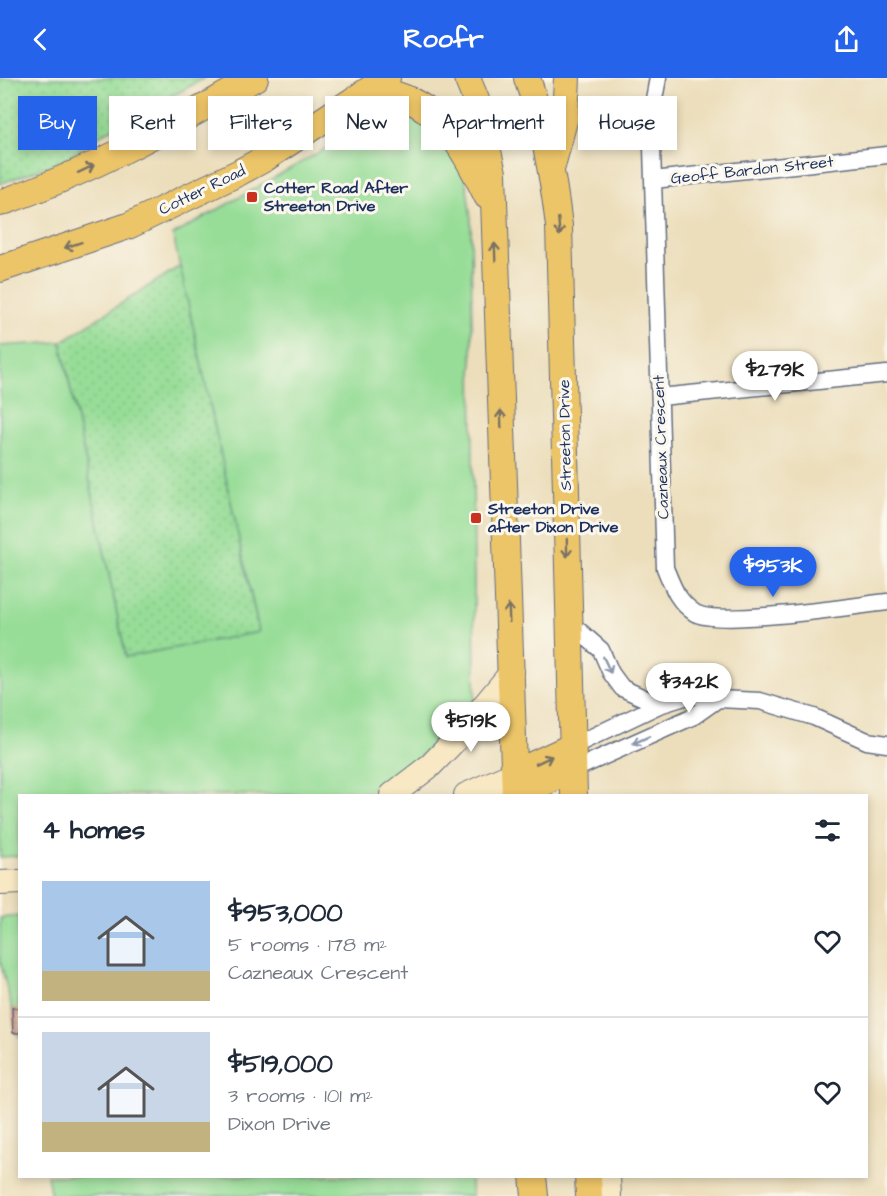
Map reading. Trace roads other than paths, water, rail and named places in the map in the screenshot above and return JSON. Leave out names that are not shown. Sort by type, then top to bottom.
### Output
[{"type":"main road","points":[[0,203],[75,174],[142,142],[255,78]]},
{"type":"main road","points":[[467,78],[476,100],[493,173],[515,789]]},
{"type":"main road","name":"Streeton Drive","points":[[527,78],[552,169],[560,226],[574,770]]},
{"type":"main road","points":[[552,169],[565,117],[567,78]]},
{"type":"main road","points":[[380,83],[424,108],[455,137],[470,160],[493,207]]},
{"type":"main road","name":"Cotter Road","points":[[0,269],[128,226],[190,196],[264,159],[380,83]]},
{"type":"main road","points":[[393,794],[431,765],[459,736],[512,672]]},
{"type":"main road","points":[[474,794],[515,789],[574,770]]},
{"type":"main road","points":[[0,884],[18,882]]},
{"type":"main road","points":[[533,1178],[535,1196]]},
{"type":"main road","points":[[588,1178],[589,1196]]},
{"type":"main road","points":[[608,1178],[609,1196]]},
{"type":"street","name":"Cazneaux Crescent","points":[[658,78],[651,115],[665,568],[678,598],[697,614],[733,619],[887,602]]},
{"type":"street","name":"Geoff Bardon Street","points":[[653,180],[887,155]]},
{"type":"street","points":[[660,397],[887,374]]},
{"type":"street","points":[[569,622],[601,650],[611,673],[622,688],[658,705]]},
{"type":"street","points":[[574,770],[658,705],[691,695],[760,701],[814,717],[867,741],[887,744]]},
{"type":"street","points":[[574,770],[694,716],[718,699]]},
{"type":"place","name":"Cotter Road After Streeton Drive","points":[[252,197]]},
{"type":"place","name":"Streeton Drive after Dixon Drive","points":[[476,518]]}]
